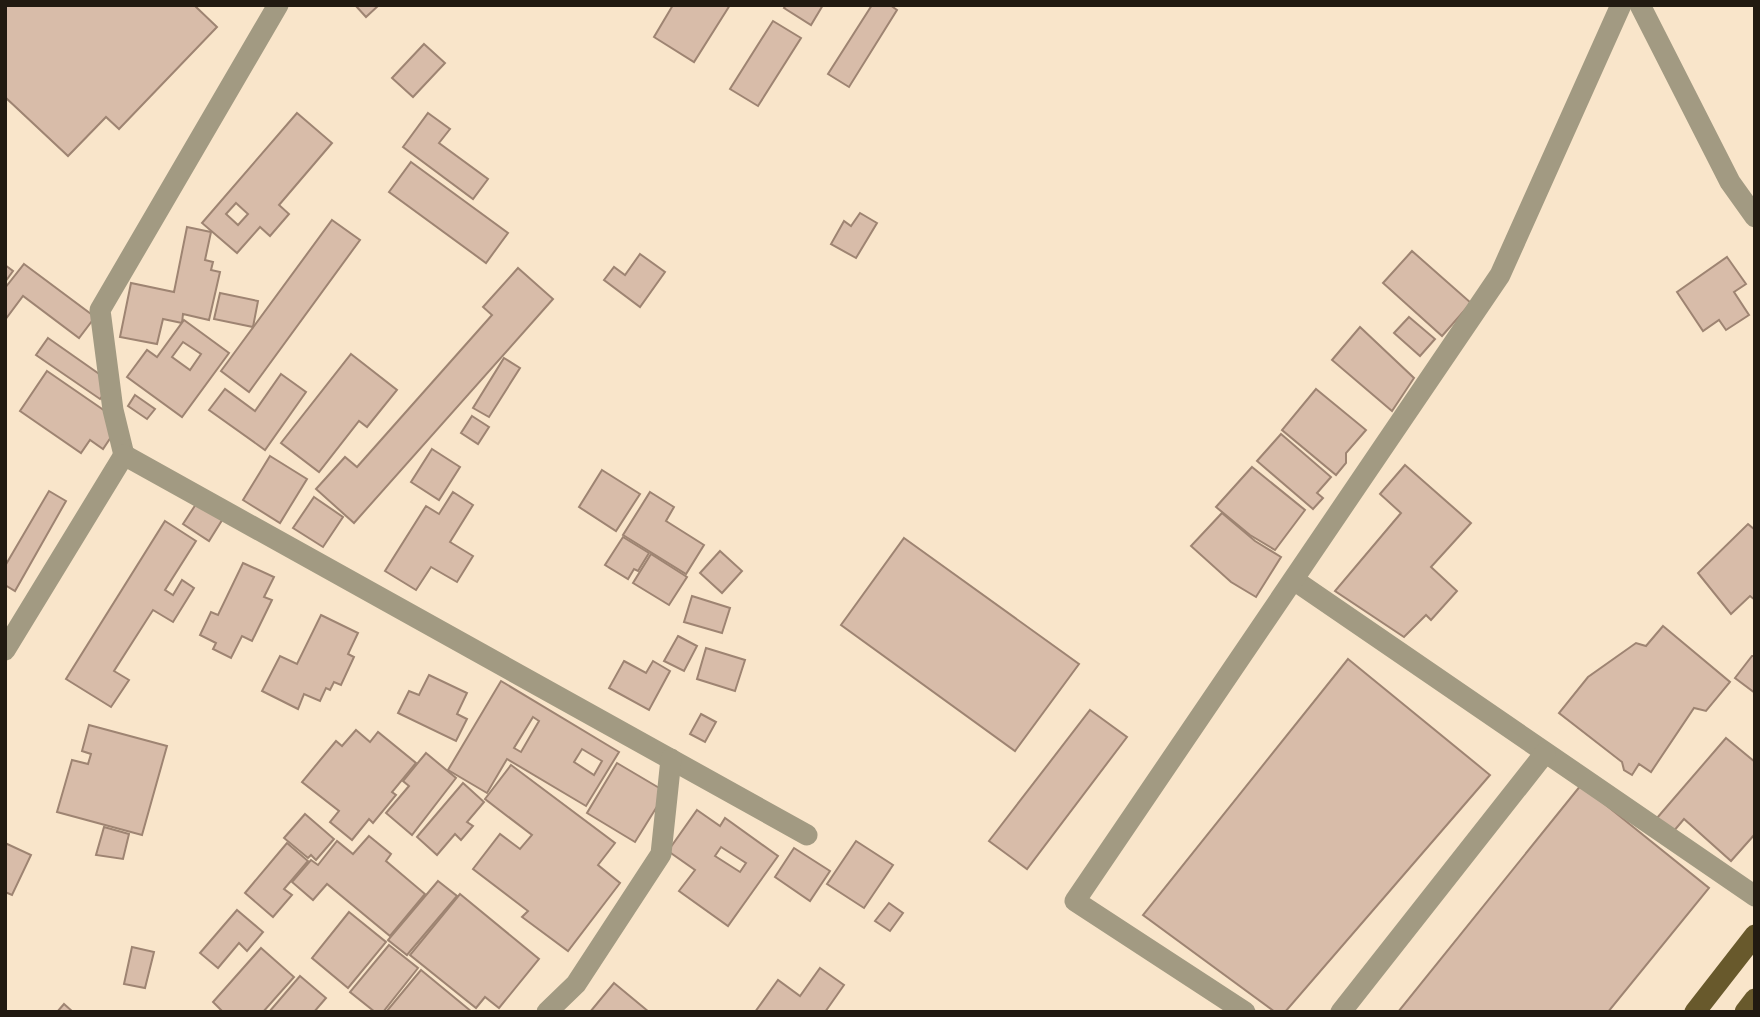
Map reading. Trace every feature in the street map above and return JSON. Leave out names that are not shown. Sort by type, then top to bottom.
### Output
[{"type":"main road","points":[[1695,1012],[1755,935]]},
{"type":"main road","points":[[1745,1012],[1755,999]]},
{"type":"street","points":[[5,650],[124,455],[113,410],[100,310],[217,105],[278,5]]},
{"type":"street","points":[[1245,1012],[1075,901],[1500,275],[1621,5]]},
{"type":"street","points":[[1640,5],[1730,182],[1755,217]]},
{"type":"street","points":[[124,455],[807,835]]},
{"type":"street","points":[[1294,580],[1755,897]]},
{"type":"street","points":[[1341,1012],[1545,752]]},
{"type":"street","points":[[547,1012],[576,985],[661,854],[671,759]]},
{"type":"building","points":[[5,5],[194,5],[217,27],[119,129],[106,117],[68,156],[5,97]]},
{"type":"building","points":[[355,5],[379,5],[366,17]]},
{"type":"building","points":[[673,5],[730,5],[694,62],[654,37]]},
{"type":"building","points":[[786,5],[823,5],[811,25],[784,8]]},
{"type":"building","points":[[872,5],[890,5],[897,10],[849,87],[828,74]]},
{"type":"building","points":[[773,21],[801,38],[758,106],[730,89]]},
{"type":"building","points":[[424,44],[445,63],[413,97],[392,78]]},
{"type":"building","points":[[297,113],[332,143],[279,205],[289,214],[270,236],[260,227],[237,253],[202,223]],"holes":[[[236,203],[248,214],[238,225],[226,214]]]},
{"type":"building","points":[[428,113],[450,129],[439,143],[488,179],[473,199],[403,147]]},
{"type":"building","points":[[411,162],[508,233],[486,263],[389,192]]},
{"type":"building","points":[[860,213],[877,223],[856,258],[831,244],[844,221],[851,226]]},
{"type":"building","points":[[332,220],[360,240],[249,392],[221,371]]},
{"type":"building","points":[[187,227],[211,232],[205,260],[213,262],[211,270],[220,272],[209,320],[183,314],[182,323],[163,319],[157,344],[120,337],[131,283],[174,292]]},
{"type":"building","points":[[1412,251],[1471,303],[1442,336],[1383,283]]},
{"type":"building","points":[[640,254],[665,272],[640,307],[604,280],[614,267],[625,275]]},
{"type":"building","points":[[1727,257],[1746,284],[1734,292],[1749,315],[1726,330],[1719,320],[1703,331],[1677,292]]},
{"type":"building","points":[[24,264],[95,317],[79,338],[23,296],[5,320],[5,288]]},
{"type":"building","points":[[5,265],[13,271],[5,282]]},
{"type":"building","points":[[518,268],[553,299],[354,523],[316,489],[345,457],[357,467],[492,315],[483,307]]},
{"type":"building","points":[[220,293],[258,301],[253,327],[214,319]]},
{"type":"building","points":[[1409,317],[1435,339],[1420,356],[1394,333]]},
{"type":"building","points":[[184,320],[229,353],[182,417],[127,377],[147,350],[157,357]],"holes":[[[183,342],[201,354],[190,370],[172,357]]]},
{"type":"building","points":[[1360,327],[1414,378],[1392,411],[1332,360]]},
{"type":"building","points":[[48,338],[112,383],[100,399],[36,355]]},
{"type":"building","points":[[351,354],[397,390],[367,427],[359,421],[319,472],[281,443]]},
{"type":"building","points":[[504,358],[520,368],[489,417],[473,408]]},
{"type":"building","points":[[47,371],[121,422],[103,449],[90,440],[81,453],[20,411]]},
{"type":"building","points":[[281,374],[306,392],[265,450],[209,410],[225,389],[255,411]]},
{"type":"building","points":[[1316,389],[1366,430],[1346,453],[1346,463],[1336,475],[1282,430]]},
{"type":"building","points":[[135,395],[155,409],[147,419],[128,406]]},
{"type":"building","points":[[472,416],[489,427],[478,444],[461,433]]},
{"type":"building","points":[[1281,434],[1331,477],[1317,493],[1323,498],[1313,509],[1257,461]]},
{"type":"building","points":[[432,449],[460,467],[439,500],[411,482]]},
{"type":"building","points":[[270,456],[307,479],[280,523],[243,500]]},
{"type":"building","points":[[1405,465],[1471,523],[1431,567],[1457,591],[1431,620],[1426,615],[1404,637],[1335,591],[1401,513],[1380,494]]},
{"type":"building","points":[[1252,467],[1305,510],[1275,550],[1250,535],[1216,507]]},
{"type":"building","points":[[602,470],[640,494],[616,531],[579,507]]},
{"type":"building","points":[[49,491],[66,501],[15,591],[5,585],[5,566]]},
{"type":"building","points":[[453,492],[473,505],[450,542],[473,556],[457,582],[431,567],[416,590],[385,571],[426,506],[439,514]]},
{"type":"building","points":[[650,492],[674,507],[666,521],[704,545],[686,574],[623,535]]},
{"type":"building","points":[[314,497],[343,517],[323,547],[293,528]]},
{"type":"building","points":[[198,501],[224,517],[209,541],[183,524]]},
{"type":"building","points":[[1222,513],[1255,541],[1281,557],[1256,597],[1231,582],[1191,546]]},
{"type":"building","points":[[165,521],[196,541],[165,590],[173,595],[182,580],[194,588],[173,622],[153,610],[114,671],[129,680],[111,707],[66,679]]},
{"type":"building","points":[[1748,524],[1755,530],[1755,600],[1750,596],[1731,614],[1698,573]]},
{"type":"building","points":[[623,537],[649,553],[638,571],[634,569],[628,579],[605,565]]},
{"type":"building","points":[[904,538],[1079,664],[1015,751],[841,625]]},
{"type":"building","points":[[720,551],[742,571],[722,593],[700,573]]},
{"type":"building","points":[[651,554],[687,577],[669,605],[633,583]]},
{"type":"building","points":[[243,563],[274,577],[264,597],[272,600],[252,641],[242,636],[231,658],[213,649],[216,643],[200,635],[211,612],[218,615]]},
{"type":"building","points":[[692,596],[730,608],[722,633],[684,622]]},
{"type":"building","points":[[321,615],[358,633],[348,654],[354,657],[341,685],[334,682],[330,690],[326,688],[320,701],[304,694],[298,709],[262,691],[280,656],[297,664]]},
{"type":"building","points":[[1663,626],[1730,682],[1706,711],[1694,708],[1651,772],[1639,764],[1632,775],[1624,770],[1622,762],[1559,713],[1588,677],[1636,643],[1646,646]]},
{"type":"building","points":[[678,636],[697,646],[684,671],[664,661]]},
{"type":"building","points":[[706,648],[745,660],[735,691],[697,679]]},
{"type":"building","points":[[1752,656],[1755,656],[1755,693],[1735,678]]},
{"type":"building","points":[[1348,659],[1490,775],[1285,1012],[1275,1012],[1143,915]]},
{"type":"building","points":[[624,661],[646,673],[653,661],[670,671],[649,710],[609,688]]},
{"type":"building","points":[[429,675],[467,693],[457,714],[467,719],[456,741],[398,713],[409,691],[419,695]]},
{"type":"building","points":[[501,681],[619,752],[586,806],[507,759],[487,793],[448,770]],"holes":[[[533,717],[539,721],[521,752],[514,748]],[[582,749],[602,761],[594,775],[574,762]]]},
{"type":"building","points":[[1090,710],[1127,737],[1027,869],[989,841]]},
{"type":"building","points":[[701,714],[716,722],[705,742],[690,734]]},
{"type":"building","points":[[89,725],[167,746],[142,835],[57,812],[72,760],[88,764],[91,754],[82,751]]},
{"type":"building","points":[[356,730],[370,742],[378,732],[416,763],[392,792],[396,795],[373,823],[369,819],[352,840],[330,822],[339,811],[302,782],[336,741],[342,746]]},
{"type":"building","points":[[1726,738],[1755,762],[1755,834],[1731,861],[1684,819],[1673,832],[1657,818]]},
{"type":"building","points":[[426,753],[456,778],[412,835],[386,813],[409,786],[403,781]]},
{"type":"building","points":[[617,763],[666,792],[635,842],[587,813]]},
{"type":"building","points":[[511,765],[615,843],[598,865],[620,883],[568,951],[522,917],[528,911],[473,869],[500,834],[520,849],[532,835],[485,799]]},
{"type":"building","points":[[463,783],[484,802],[467,822],[473,826],[461,840],[455,834],[437,855],[417,837]]},
{"type":"building","points":[[1581,785],[1709,888],[1608,1012],[1398,1012]]},
{"type":"building","points":[[697,810],[720,826],[725,818],[778,856],[728,926],[679,891],[695,870],[668,851]],"holes":[[[721,847],[746,863],[740,872],[715,856]]]},
{"type":"building","points":[[305,814],[334,839],[316,860],[311,855],[308,858],[284,838]]},
{"type":"building","points":[[104,827],[129,834],[123,859],[96,855]]},
{"type":"building","points":[[369,836],[391,854],[386,861],[425,894],[390,936],[327,884],[313,900],[292,882],[311,860],[318,865],[337,841],[353,854]]},
{"type":"building","points":[[856,841],[893,865],[864,908],[827,884]]},
{"type":"building","points":[[5,843],[31,855],[12,895],[5,892]]},
{"type":"building","points":[[287,843],[308,861],[284,889],[292,895],[273,917],[245,893]]},
{"type":"building","points":[[794,848],[830,871],[810,901],[775,877]]},
{"type":"building","points":[[438,881],[457,896],[407,955],[388,940]]},
{"type":"building","points":[[460,894],[539,959],[499,1008],[485,997],[476,1008],[410,955]]},
{"type":"building","points":[[889,903],[903,913],[890,931],[875,921]]},
{"type":"building","points":[[237,910],[263,932],[247,951],[239,943],[218,968],[200,953]]},
{"type":"building","points":[[349,912],[386,942],[348,988],[312,958]]},
{"type":"building","points":[[389,945],[418,968],[383,1012],[375,1012],[350,992]]},
{"type":"building","points":[[132,947],[154,952],[145,988],[124,984]]},
{"type":"building","points":[[261,948],[294,977],[263,1012],[223,1012],[213,1002]]},
{"type":"building","points":[[820,968],[844,985],[825,1012],[755,1012],[778,980],[800,996]]},
{"type":"building","points":[[421,970],[472,1012],[386,1012]]},
{"type":"building","points":[[300,976],[326,998],[314,1012],[269,1012]]},
{"type":"building","points":[[614,983],[649,1012],[590,1012]]},
{"type":"building","points":[[64,1004],[73,1012],[57,1012]]}]
